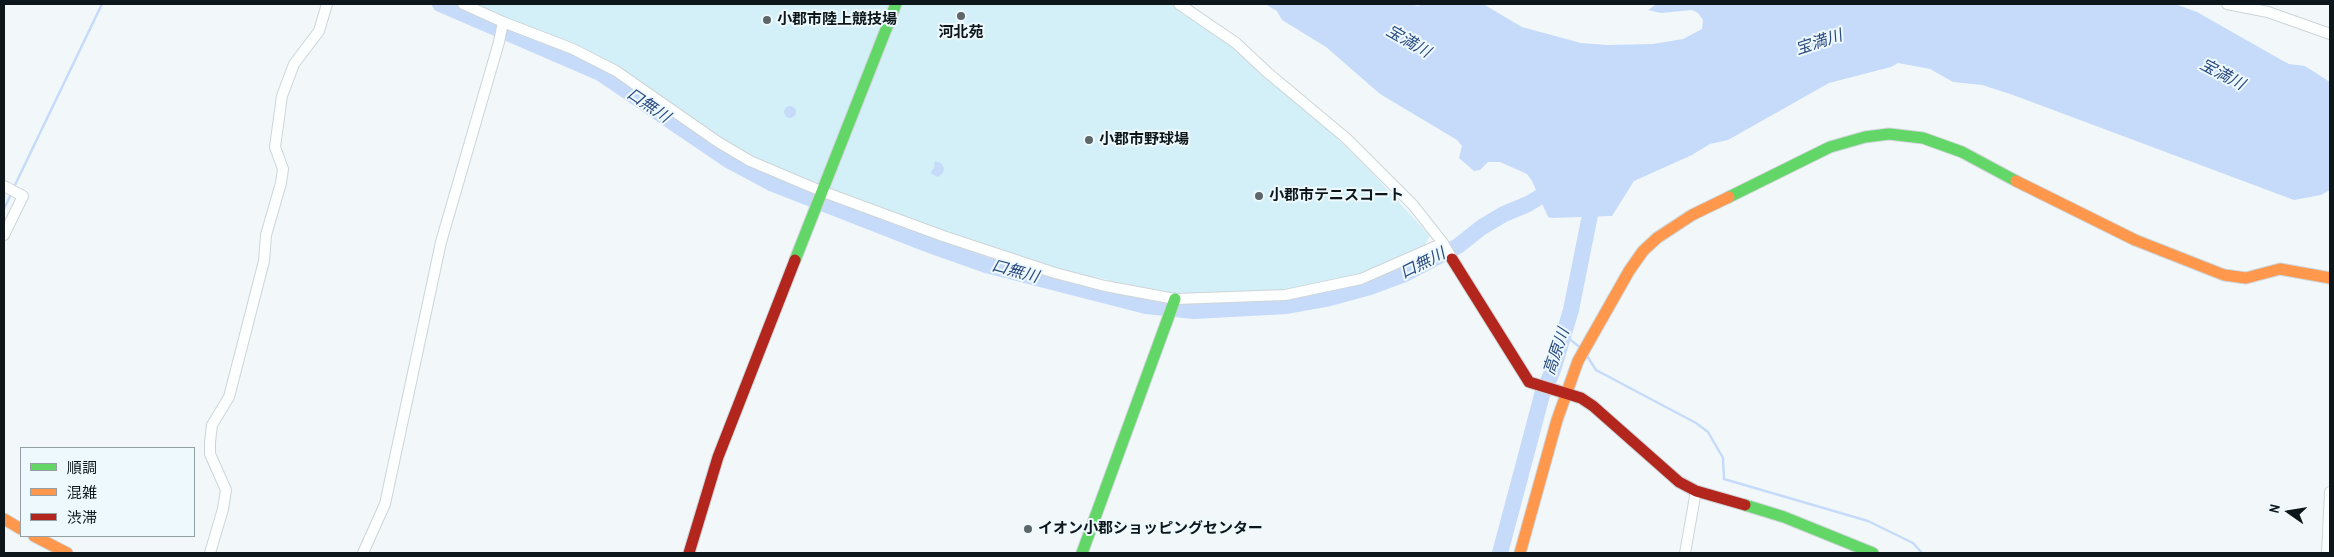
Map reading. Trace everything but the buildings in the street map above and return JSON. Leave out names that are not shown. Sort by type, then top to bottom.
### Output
[{"type":"street","points":[[210,553],[223,509],[226,490],[210,454],[212,425],[229,397],[264,261],[266,235],[281,183],[283,169],[275,147],[282,96],[288,75],[318,31],[327,4]]},
{"type":"street","points":[[463,4],[502,22],[573,49],[616,71],[718,142],[750,161],[821,191],[943,236],[1055,273],[1105,286],[1175,299],[1285,295],[1360,279],[1443,243]]},
{"type":"street","points":[[689,553],[718,457],[896,4]]},
{"type":"street","points":[[1179,4],[1236,43],[1267,72],[1346,138],[1413,205],[1443,243],[1495,326],[1516,364],[1529,382],[1565,393],[1593,406],[1661,467],[1679,482],[1696,492],[1784,518],[1837,537],[1873,553]]},
{"type":"street","points":[[2227,4],[2283,16],[2330,34]]},
{"type":"street","points":[[2240,4],[2250,9]]},
{"type":"street","points":[[363,553],[385,504],[441,242],[499,42],[502,22]]},
{"type":"street","points":[[1520,553],[1565,393],[1578,361],[1630,271],[1644,251],[1657,238],[1692,215],[1830,147],[1865,136],[1903,134],[1939,142],[2135,240],[2224,275],[2246,278],[2280,269],[2330,278]]},
{"type":"street","points":[[4,186],[23,196],[4,235]]},
{"type":"street","points":[[1082,553],[1175,299]]},
{"type":"street","points":[[1685,553],[1696,492]]},
{"type":"street","points":[[2327,553],[2330,492]]},
{"type":"street","points":[[4,519],[20,528]]},
{"type":"street","points":[[36,537],[66,553]]},
{"type":"shaded area","points":[[472,4],[1172,4],[1224,39],[1316,117],[1374,175],[1430,236],[1423,248],[1360,275],[1281,293],[1184,296],[1132,288],[1101,278],[1075,275],[943,235],[760,162],[722,140],[618,69]]},
{"type":"water","name":"宝満川","points":[[1265,4],[1410,4],[1418,6],[1422,4],[1483,4],[1522,27],[1581,43],[1608,45],[1653,44],[1683,39],[1702,29],[1703,20],[1698,13],[1692,10],[1661,13],[1648,10],[1655,5],[1666,4],[2175,4],[2197,12],[2289,64],[2305,66],[2330,82],[2330,190],[2321,195],[2294,200],[2013,95],[1982,85],[1953,82],[1930,69],[1898,63],[1891,67],[1829,83],[1728,140],[1710,144],[1692,155],[1634,181],[1612,216],[1552,218],[1548,217],[1527,174],[1500,162],[1488,162],[1480,170],[1474,171],[1459,158],[1462,146],[1457,140],[1380,94],[1326,47],[1282,20],[1277,11]]},
{"type":"water","points":[[788,106],[792,106],[796,112],[792,118],[788,118],[784,114],[784,110]]},
{"type":"water","points":[[935,161],[941,163],[944,168],[943,173],[938,177],[930,173],[934,168]]},
{"type":"waterway","points":[[14,187],[102,4]]},
{"type":"waterway","name":"口無川","points":[[440,4],[600,73],[728,160],[771,183],[986,265],[1146,306],[1194,311],[1287,306],[1326,299],[1370,287],[1405,274],[1458,246],[1482,227],[1548,192],[1555,182]]},
{"type":"waterway","points":[[4,209],[12,192]]},
{"type":"waterway","name":"高原川","points":[[1500,553],[1542,395],[1553,370],[1571,310],[1594,195]]},
{"type":"waterway","points":[[1564,335],[1581,348]]},
{"type":"waterway","points":[[1587,356],[1596,370],[1696,423],[1708,432],[1723,458],[1724,479],[1868,521],[1913,543],[1922,553]]},
{"type":"traffic: fast","points":[[795,260],[896,4]]},
{"type":"traffic: fast","points":[[1729,197],[1830,147],[1865,137],[1889,134],[1923,138],[1962,152],[2016,181]]},
{"type":"traffic: fast","points":[[1082,553],[1175,299]]},
{"type":"traffic: fast","points":[[1745,505],[1784,517],[1873,553]]},
{"type":"traffic: slow","points":[[2016,181],[2135,240],[2224,275],[2246,278],[2280,269],[2330,278]]},
{"type":"traffic: slow","points":[[1520,553],[1557,420],[1578,361],[1629,271],[1643,251],[1657,238],[1692,215],[1729,197]]},
{"type":"traffic: slow","points":[[4,519],[20,528]]},
{"type":"traffic: slow","points":[[36,537],[67,553]]},
{"type":"traffic: jam","points":[[1452,259],[1529,382],[1581,398],[1593,406],[1679,482],[1696,491],[1745,505]]},
{"type":"traffic: jam","points":[[689,553],[718,457],[795,260]]},
{"type":"place","name":"河北苑","points":[[961,16]]},
{"type":"place","name":"小郡市陸上競技場","points":[[767,20]]},
{"type":"place","name":"小郡市野球場","points":[[1089,140]]},
{"type":"place","name":"小郡市テニスコート","points":[[1259,196]]},
{"type":"place","name":"イオン小郡ショッピングセンター","points":[[1028,529]]}]
